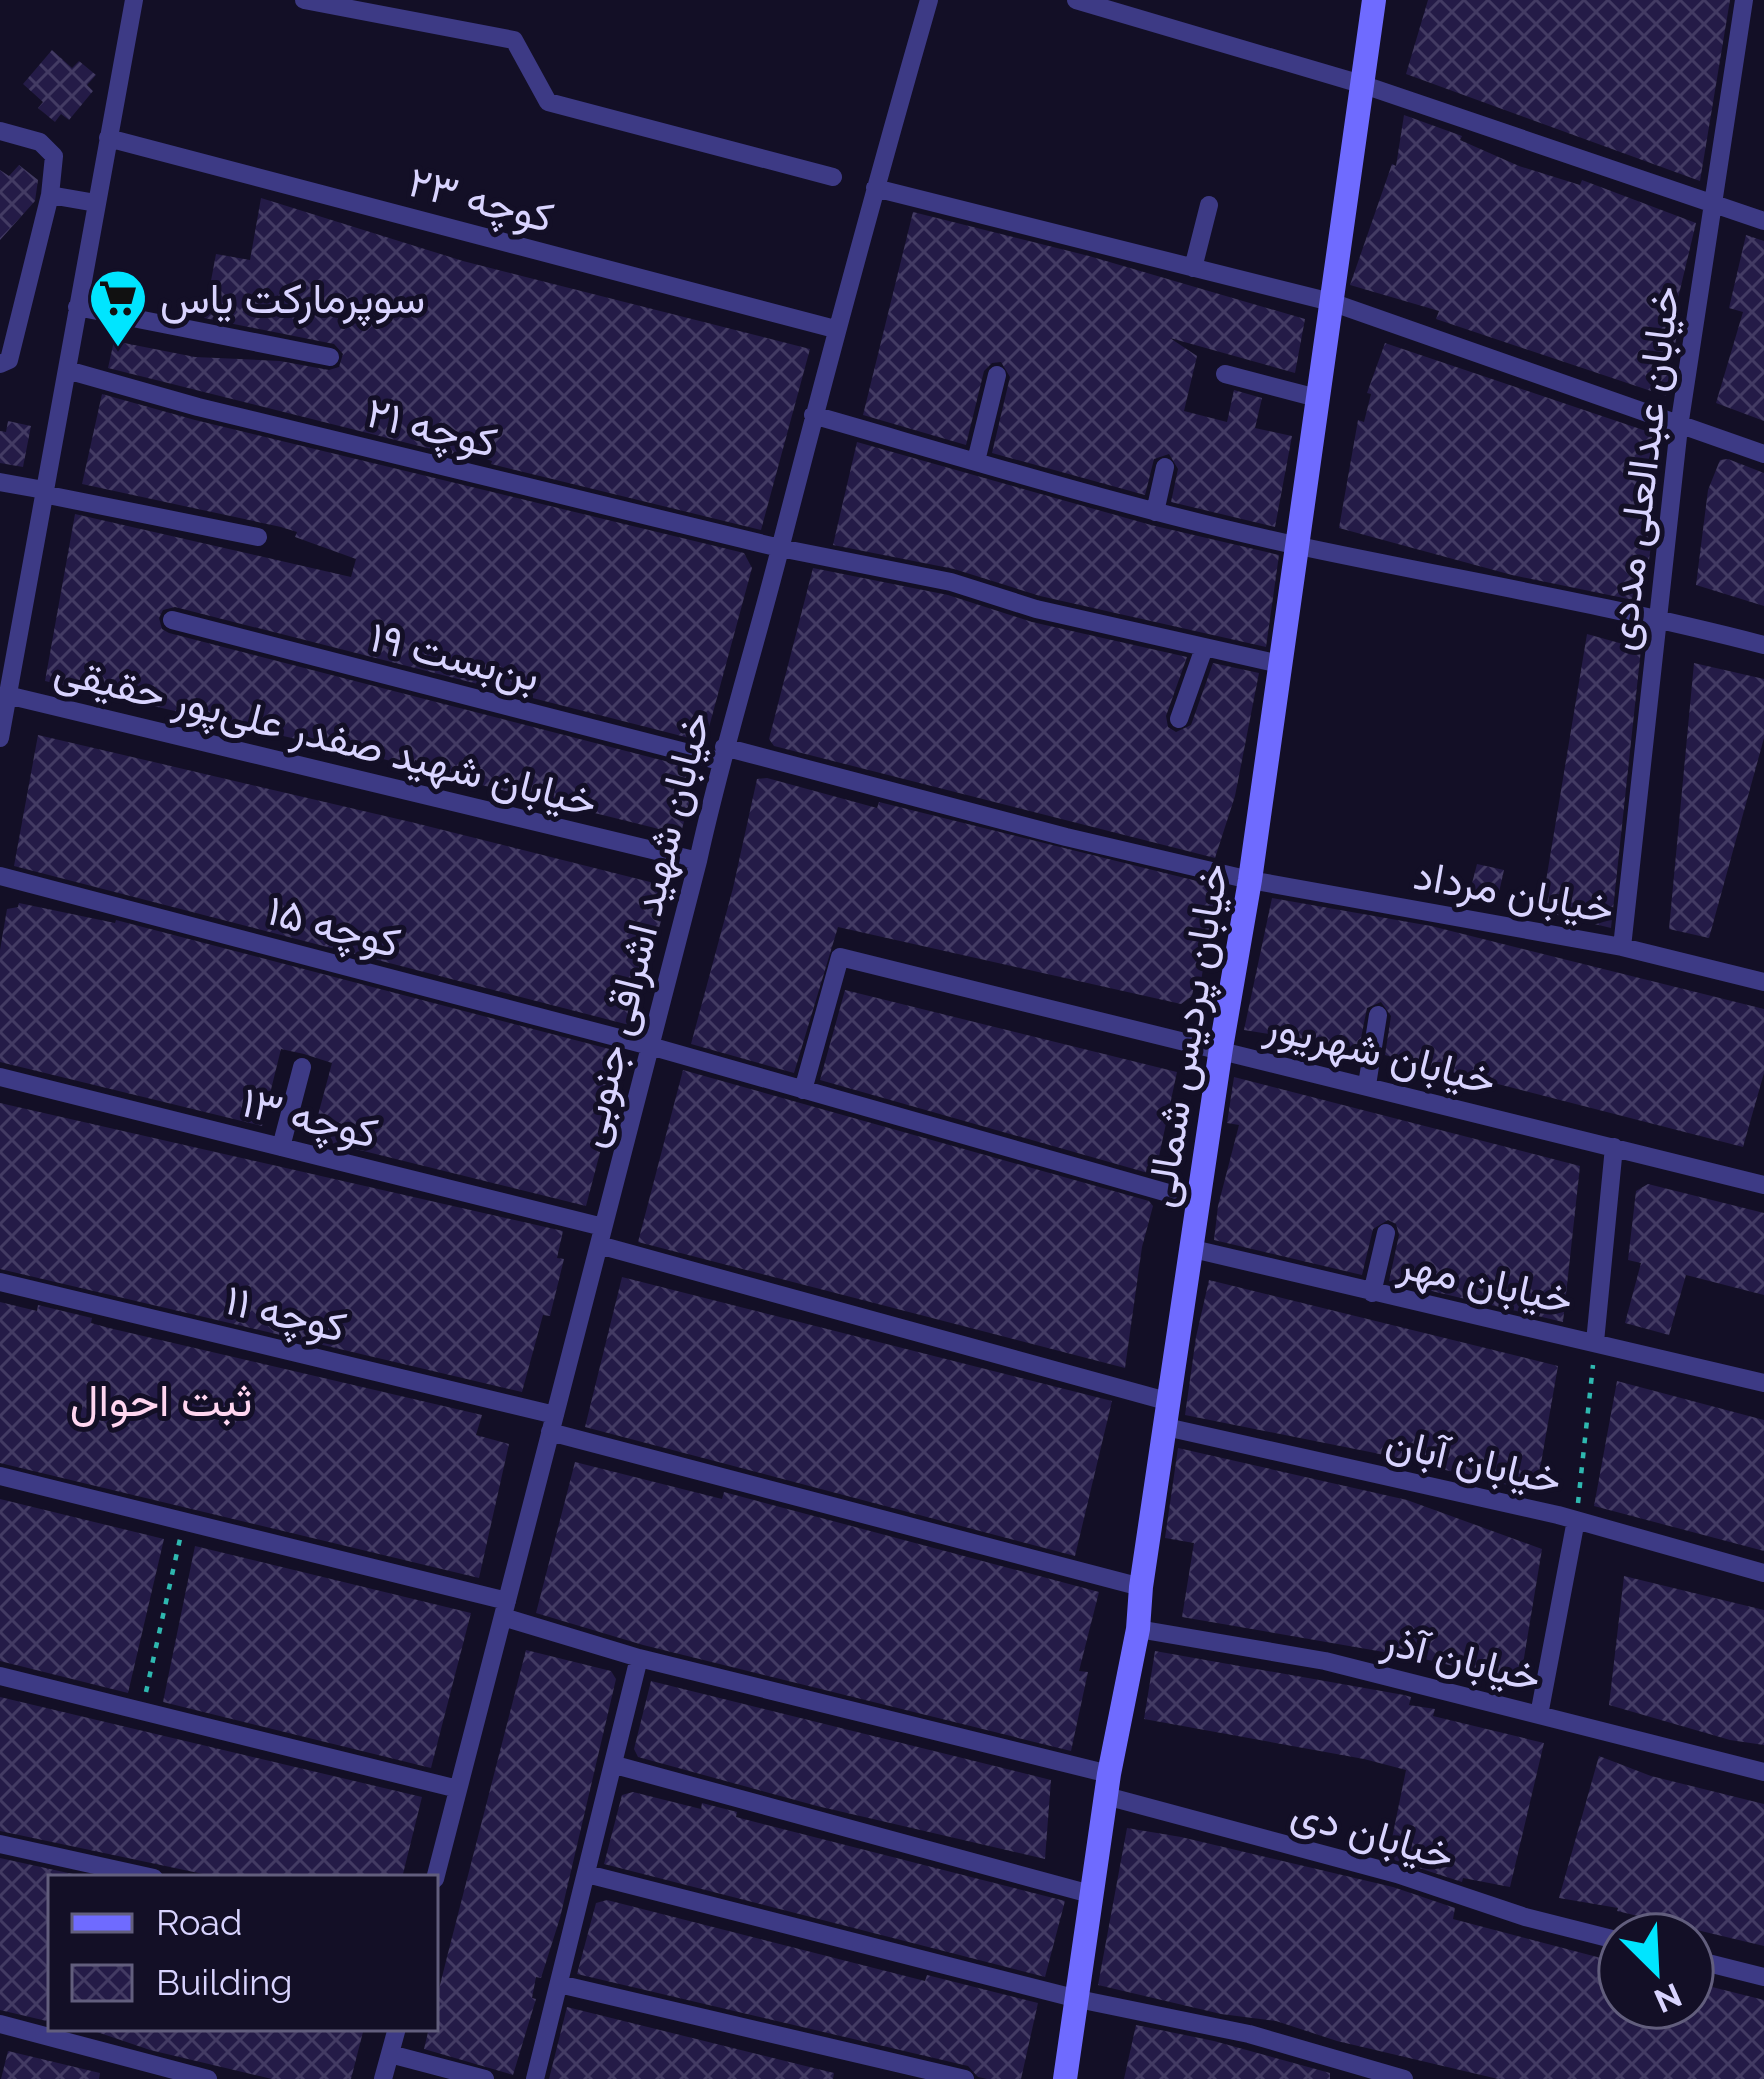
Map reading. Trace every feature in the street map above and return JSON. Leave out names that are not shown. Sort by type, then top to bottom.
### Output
[{"type":"street","points":[[0,737],[134,0]]},
{"type":"street","points":[[304,0],[514,40],[548,102],[833,177]]},
{"type":"street","name":"خیابان شهید اشراقی جنوبی","points":[[436,1875],[722,754],[929,0]]},
{"type":"street","points":[[1076,0],[1361,85],[1764,221]]},
{"type":"street","name":"خیابان پردیس شمالی","points":[[1065,2079],[1250,880],[1374,0]]},
{"type":"street","name":"خیابان عبدالعلی مددی","points":[[1622,947],[1679,427],[1744,0]]},
{"type":"street","points":[[0,131],[40,142],[54,156],[50,195],[9,360],[0,364]]},
{"type":"street","name":"کوچه ۲۳","points":[[108,138],[835,329]]},
{"type":"street","points":[[875,188],[1330,302],[1764,454]]},
{"type":"street","points":[[50,195],[96,203]]},
{"type":"street","points":[[1193,268],[1209,205]]},
{"type":"street","points":[[77,307],[330,357]]},
{"type":"street","name":"کوچه ۲۱","points":[[67,370],[197,407],[780,548],[951,582],[1036,609],[1280,664]]},
{"type":"street","points":[[1225,374],[1317,398]]},
{"type":"street","points":[[976,461],[997,375]]},
{"type":"street","points":[[813,415],[1155,512],[1298,546],[1658,617],[1764,645]]},
{"type":"street","points":[[1155,512],[1165,467]]},
{"type":"street","points":[[0,482],[258,537]]},
{"type":"street","name":"بن‌بست ۱۹","points":[[172,620],[956,806]]},
{"type":"street","points":[[1179,719],[1204,648]]},
{"type":"street","name":"خیابان شهید صفدر علی‌پور حقیقی","points":[[6,689],[698,862]]},
{"type":"street","name":"خیابان مرداد","points":[[956,806],[1250,880],[1622,947],[1764,982]]},
{"type":"street","name":"کوچه ۱۵","points":[[0,876],[650,1046],[1200,1202]]},
{"type":"street","name":"خیابان شهریور","points":[[803,1090],[839,957],[1764,1185]]},
{"type":"street","points":[[1366,1085],[1378,1015]]},
{"type":"street","points":[[281,1147],[302,1067]]},
{"type":"street","name":"کوچه ۱۳","points":[[0,1077],[281,1147],[601,1236],[863,1318]]},
{"type":"street","points":[[1595,1342],[1614,1147]]},
{"type":"street","points":[[1372,1293],[1386,1233]]},
{"type":"street","name":"خیابان مهر","points":[[1193,1249],[1764,1383]]},
{"type":"street","name":"کوچه ۱۱","points":[[0,1282],[552,1424],[808,1500],[1141,1587]]},
{"type":"street","name":"خیابان آبان","points":[[863,1318],[1168,1414],[1764,1573]]},
{"type":"street","name":"خیابان دی","points":[[0,1477],[184,1521],[505,1609],[639,1658],[1107,1785],[1596,1935]]},
{"type":"street","points":[[1539,1715],[1576,1520]]},
{"type":"street","name":"خیابان آذر","points":[[1138,1629],[1325,1660],[1764,1772]]},
{"type":"street","points":[[535,2079],[639,1658]]},
{"type":"street","points":[[0,1676],[458,1789]]},
{"type":"street","points":[[615,1765],[1094,1895]]},
{"type":"street","points":[[0,1844],[140,1875]]},
{"type":"street","points":[[587,1874],[1078,1999],[1249,2034],[1404,2079]]},
{"type":"street","points":[[1716,1965],[1764,1977]]},
{"type":"street","points":[[559,1984],[965,2079]]},
{"type":"street","points":[[0,2024],[177,2075],[208,2079]]},
{"type":"street","points":[[383,2079],[396,2031]]},
{"type":"street","points":[[390,2054],[485,2079]]},
{"type":"path","points":[[1576,1520],[1595,1342]]},
{"type":"path","points":[[142,1711],[184,1521]]},
{"type":"building","points":[[1428,0],[1730,0],[1700,181],[1406,74]]},
{"type":"building","points":[[52,50],[72,68],[79,61],[96,75],[87,85],[93,91],[69,120],[61,114],[55,122],[38,108],[43,102],[23,84]]},
{"type":"building","points":[[1404,115],[1462,136],[1460,140],[1519,166],[1580,185],[1582,180],[1696,223],[1674,315],[1680,317],[1666,396],[1436,319],[1439,311],[1350,285],[1392,164],[1396,166]]},
{"type":"building","points":[[19,165],[38,180],[35,201],[0,240],[0,170],[9,176]]},
{"type":"building","points":[[261,198],[463,261],[810,349],[761,530],[491,464],[462,451],[459,456],[108,368],[114,341],[195,357],[280,361],[329,370],[339,367],[343,354],[334,344],[204,318],[216,254],[250,260]]},
{"type":"building","points":[[913,212],[1089,256],[1305,319],[1295,373],[1170,338],[1197,356],[1184,411],[1227,422],[1234,390],[1262,398],[1255,428],[1292,436],[1275,527],[1171,502],[1178,469],[1169,454],[1154,459],[1145,495],[992,453],[1010,377],[1001,362],[984,371],[966,445],[863,415]]},
{"type":"building","points":[[1746,235],[1764,241],[1764,421],[1716,403],[1743,312],[1729,308]]},
{"type":"building","points":[[1385,343],[1664,437],[1643,602],[1512,575],[1339,528],[1358,420],[1364,422],[1371,394],[1367,393]]},
{"type":"building","points":[[102,394],[744,553],[752,568],[705,742],[175,607],[163,610],[159,618],[162,629],[169,633],[692,768],[696,777],[682,829],[675,833],[445,776],[446,768],[415,760],[413,766],[45,681],[75,514],[351,577],[356,559],[295,537],[297,532],[281,527],[82,484]]},
{"type":"building","points":[[8,421],[31,426],[23,467],[0,463],[0,431],[6,432]]},
{"type":"building","points":[[857,442],[1151,525],[1279,555],[1266,647],[1040,596],[954,569],[833,545]]},
{"type":"building","points":[[1720,460],[1764,473],[1764,606],[1696,585],[1708,490]]},
{"type":"building","points":[[813,568],[948,595],[1032,622],[1187,657],[1166,716],[1168,727],[1176,732],[1191,725],[1213,663],[1259,673],[1235,796],[1215,858],[774,746],[769,739]]},
{"type":"building","points":[[1587,634],[1641,649],[1611,928],[1541,911]]},
{"type":"building","points":[[1694,663],[1764,679],[1764,738],[1709,938],[1669,929]]},
{"type":"building","points":[[38,735],[670,887],[633,1026],[14,866]]},
{"type":"building","points":[[757,779],[1217,886],[1201,981],[1195,980],[1192,996],[1181,1004],[838,927],[794,1073],[691,1044]]},
{"type":"building","points":[[1477,864],[1504,870],[1497,901],[1469,895]]},
{"type":"building","points":[[1272,898],[1431,926],[1764,1009],[1764,1073],[1743,1147],[1385,1055],[1391,1016],[1381,1002],[1367,1008],[1359,1048],[1244,1030]]},
{"type":"building","points":[[19,903],[116,920],[617,1051],[624,1061],[586,1206],[319,1140],[314,1130],[332,1063],[304,1054],[281,1049],[262,1126],[0,1062],[0,950],[7,909]]},
{"type":"building","points":[[845,990],[1177,1072],[1155,1175],[820,1080]]},
{"type":"building","points":[[683,1070],[1149,1201],[1153,1206],[1142,1247],[1125,1368],[638,1242]]},
{"type":"building","points":[[1234,1077],[1580,1166],[1563,1322],[1389,1281],[1399,1235],[1396,1224],[1388,1220],[1373,1229],[1362,1275],[1214,1240],[1239,1125],[1227,1123]]},
{"type":"building","points":[[0,1103],[563,1231],[557,1258],[564,1259],[550,1316],[543,1315],[522,1392],[0,1269]]},
{"type":"building","points":[[1648,1184],[1764,1213],[1764,1295],[1686,1275],[1669,1335],[1625,1323],[1641,1263],[1628,1260],[1636,1191]]},
{"type":"building","points":[[622,1277],[1112,1401],[1075,1556],[585,1427]]},
{"type":"building","points":[[1209,1280],[1558,1366],[1536,1492],[1185,1415]]},
{"type":"building","points":[[0,1302],[37,1311],[38,1305],[92,1318],[91,1323],[109,1328],[482,1415],[476,1435],[509,1444],[479,1578],[0,1463]]},
{"type":"building","points":[[1617,1381],[1764,1420],[1764,1551],[1594,1506]]},
{"type":"building","points":[[1178,1448],[1407,1500],[1542,1549],[1520,1682],[1424,1659],[1182,1617],[1194,1543],[1165,1538]]},
{"type":"building","points":[[575,1462],[722,1499],[724,1492],[1099,1592],[1079,1671],[1088,1672],[1071,1751],[643,1645],[536,1613]]},
{"type":"building","points":[[0,1499],[164,1539],[128,1693],[0,1661]]},
{"type":"building","points":[[195,1546],[471,1613],[431,1768],[163,1702]]},
{"type":"building","points":[[1624,1576],[1764,1610],[1764,1745],[1730,1740],[1609,1705]]},
{"type":"building","points":[[526,1650],[611,1671],[616,1679],[560,1918],[541,1978],[536,1977],[532,1998],[536,1999],[513,2075],[424,2049],[428,2031],[438,2031],[438,1993]]},
{"type":"building","points":[[1155,1651],[1404,1695],[1411,1697],[1409,1705],[1435,1709],[1433,1716],[1544,1743],[1510,1887],[1463,1878],[1462,1882],[1388,1858],[1406,1770],[1144,1719]]},
{"type":"building","points":[[651,1681],[1051,1780],[1045,1859],[817,1806],[638,1757],[634,1749]]},
{"type":"building","points":[[0,1697],[422,1797],[403,1875],[208,1875],[0,1831]]},
{"type":"building","points":[[1599,1756],[1651,1776],[1764,1804],[1764,1946],[1716,1935],[1716,1911],[1617,1911],[1559,1898]]},
{"type":"building","points":[[633,1792],[701,1809],[702,1803],[737,1812],[736,1817],[1065,1901],[1045,1977],[604,1864],[622,1795]]},
{"type":"building","points":[[1127,1828],[1393,1887],[1455,1908],[1453,1919],[1596,1957],[1596,2031],[1716,2031],[1716,1988],[1764,2000],[1764,2079],[1498,2079],[1337,2041],[1276,2021],[1221,2014],[1098,1985]]},
{"type":"building","points":[[0,1858],[77,1875],[48,1875],[48,2021],[0,2010]]},
{"type":"building","points":[[607,1900],[925,1981],[927,1975],[1038,2003],[1021,2079],[978,2077],[968,2066],[577,1974],[596,1903]]},
{"type":"building","points":[[567,2007],[834,2073],[833,2079],[549,2079]]},
{"type":"building","points":[[1136,2025],[1330,2073],[1330,2079],[1124,2079]]},
{"type":"building","points":[[363,2031],[351,2079],[272,2079],[150,2050],[97,2032]]},
{"type":"building","points":[[8,2051],[100,2073],[99,2079],[1,2079]]},
{"type":"place","name":"سوپرمارکت یاس","points":[[118,349]]},
{"type":"district","name":"ثبت احوال","points":[[161,1400]]}]
